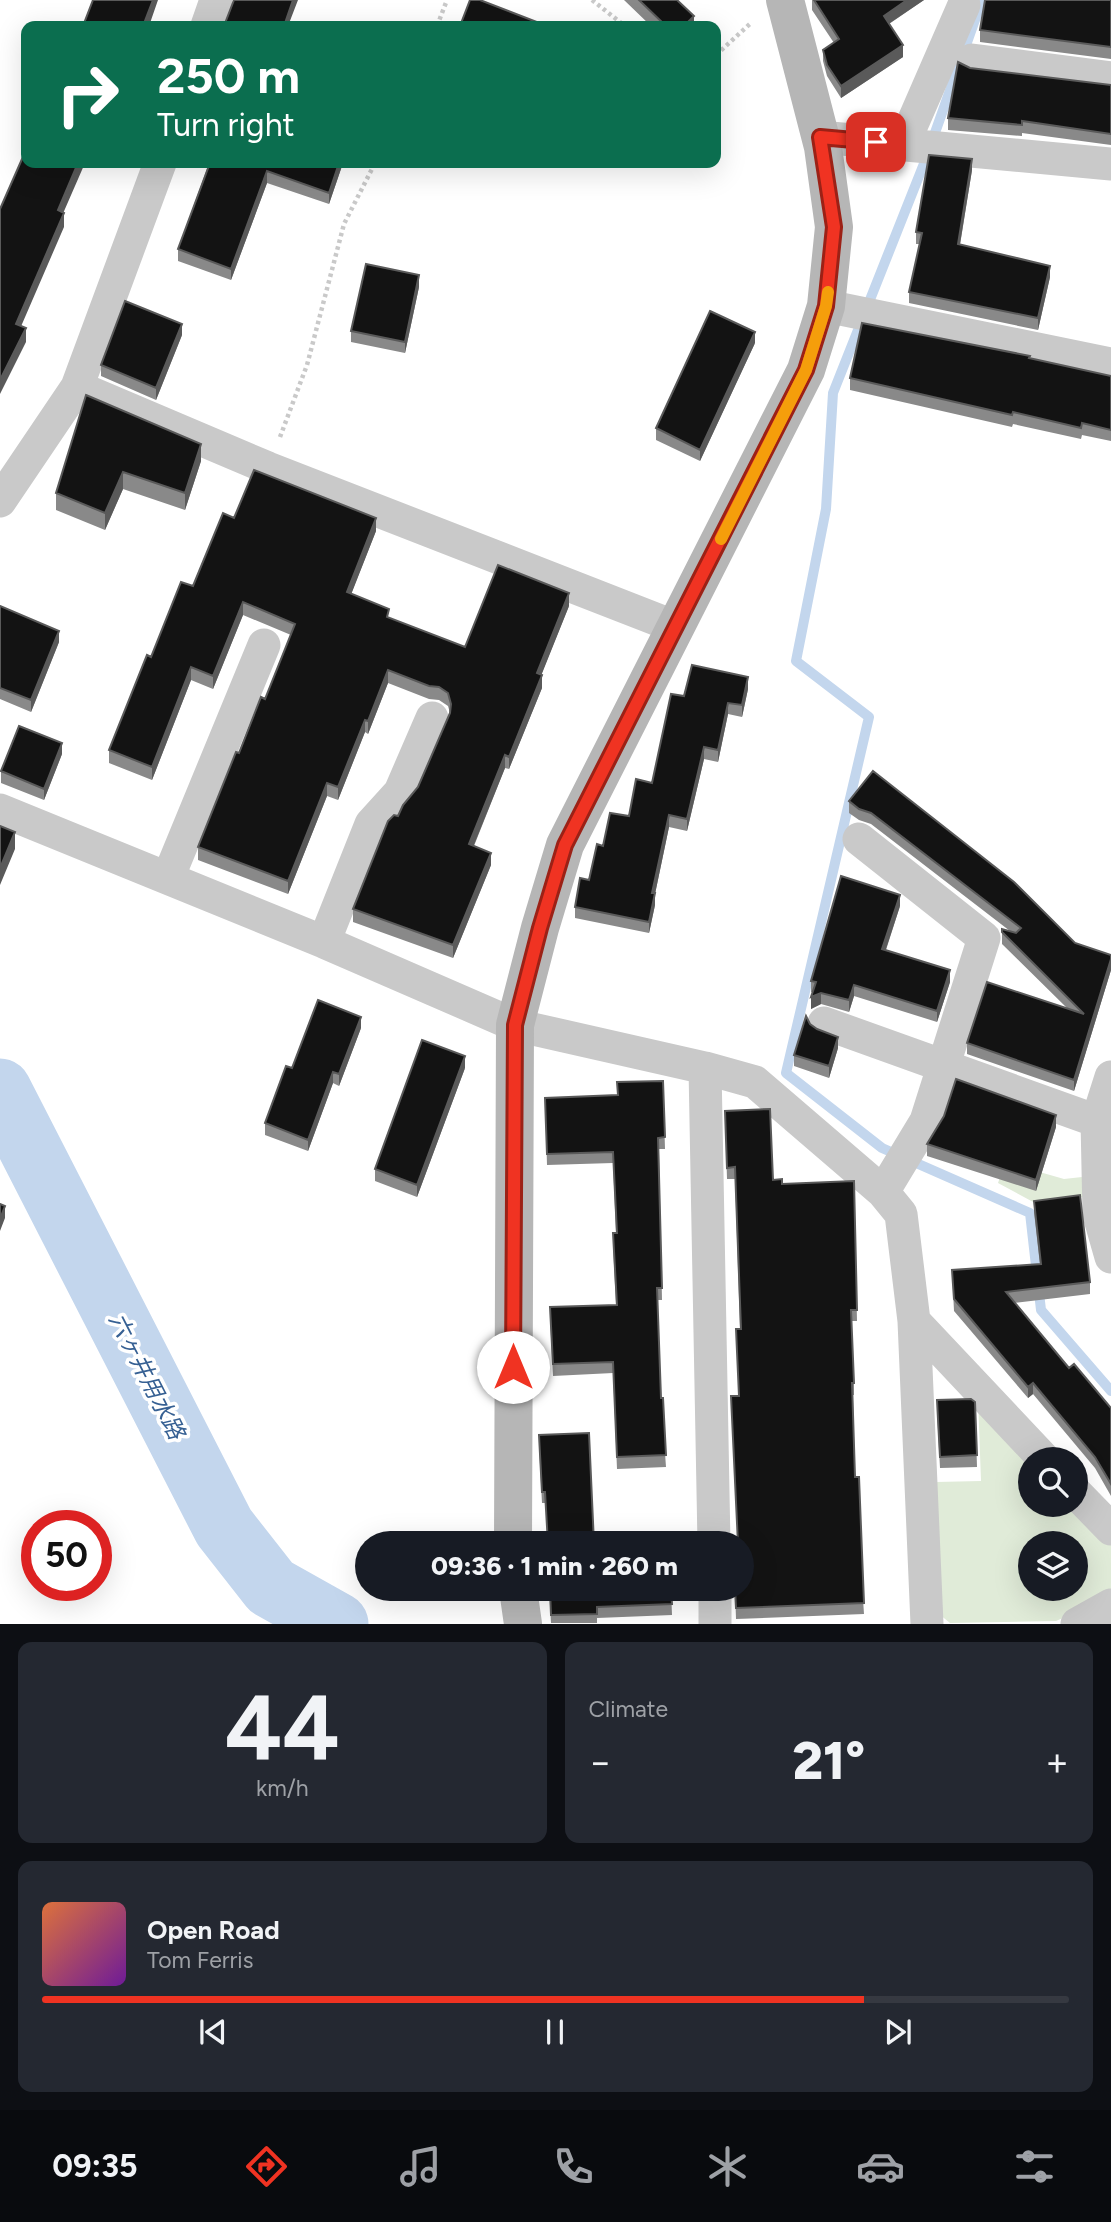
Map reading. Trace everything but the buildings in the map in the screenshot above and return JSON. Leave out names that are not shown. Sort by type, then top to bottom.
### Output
[{"type":"main road","points":[[513,1531],[515,1025],[540,928],[565,845],[838,308],[834,227],[820,137],[770,9]]},
{"type":"main road","points":[[520,1601],[523,1623]]},
{"type":"street","points":[[209,21],[216,0]]},
{"type":"street","points":[[922,147],[964,5]]},
{"type":"street","points":[[972,60],[1111,78]]},
{"type":"street","points":[[820,137],[1111,164]]},
{"type":"street","points":[[0,501],[77,387],[158,168]]},
{"type":"street","points":[[838,308],[1111,364]]},
{"type":"street","points":[[77,387],[268,468],[676,627]]},
{"type":"street","points":[[168,878],[264,645]]},
{"type":"street","points":[[324,943],[371,824],[400,792],[432,718]]},
{"type":"street","points":[[0,810],[515,1025],[755,1082],[897,1169]]},
{"type":"street","points":[[859,839],[984,938],[926,1121],[897,1169],[914,1321],[928,1623]]},
{"type":"street","points":[[824,1023],[1097,1121]]},
{"type":"street","points":[[705,1068],[714,1531]]},
{"type":"street","points":[[1111,1077],[1097,1121],[1099,1215],[1111,1257]]},
{"type":"street","points":[[914,1321],[1033,1447]]},
{"type":"street","points":[[1088,1505],[1111,1529]]},
{"type":"street","points":[[715,1601],[715,1623]]},
{"type":"street","points":[[1077,1623],[1111,1605]]},
{"type":"path","points":[[439,21],[447,0]]},
{"type":"path","points":[[592,0],[619,21]]},
{"type":"path","points":[[721,51],[770,9]]},
{"type":"path","points":[[268,468],[307,365],[344,224],[372,168]]},
{"type":"green space","points":[[1005,1162],[1064,1179],[1082,1177],[1083,1197],[1035,1203],[998,1183]]},
{"type":"green space","points":[[978,1399],[1020,1447],[1018,1517],[1086,1517],[1111,1545],[1111,1597],[1056,1621],[950,1623],[939,1614],[936,1482],[981,1481]]},
{"type":"waterway","points":[[982,0],[925,161],[833,393],[826,509],[796,661],[869,717],[786,1073],[882,1148],[1030,1213],[1041,1310],[1111,1391]]},
{"type":"waterway","name":"六ヶ井用水路","points":[[0,1090],[224,1527],[271,1587],[337,1624]]},
{"type":"slow traffic","points":[[721,539],[806,370],[828,292]]},
{"type":"route","points":[[513,1367],[515,1025],[540,928],[565,845],[806,370],[826,306],[834,227],[820,137],[876,142]]}]
